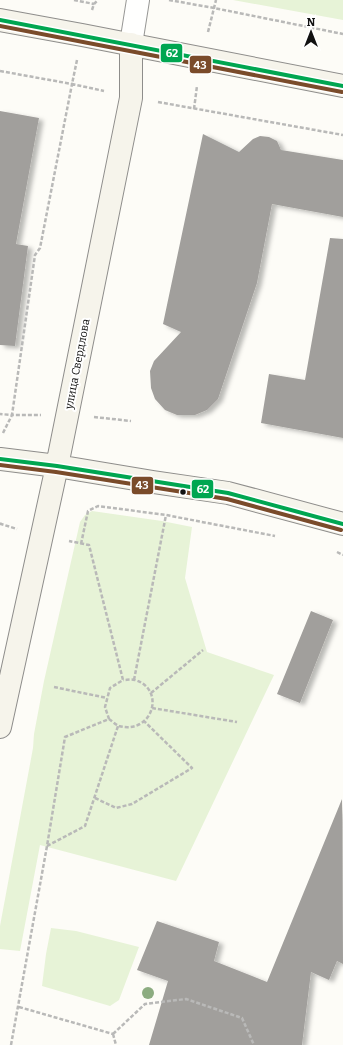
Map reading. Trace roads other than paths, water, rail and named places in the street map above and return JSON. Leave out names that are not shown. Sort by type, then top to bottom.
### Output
[{"type":"main road","points":[[0,20],[343,86]]},
{"type":"main road","name":"улица Свердлова","points":[[0,727],[57,466],[131,98],[131,44]]},
{"type":"main road","points":[[0,459],[57,466],[228,493],[343,524]]},
{"type":"street","name":"улица Свердлова","points":[[131,44],[138,0]]}]
